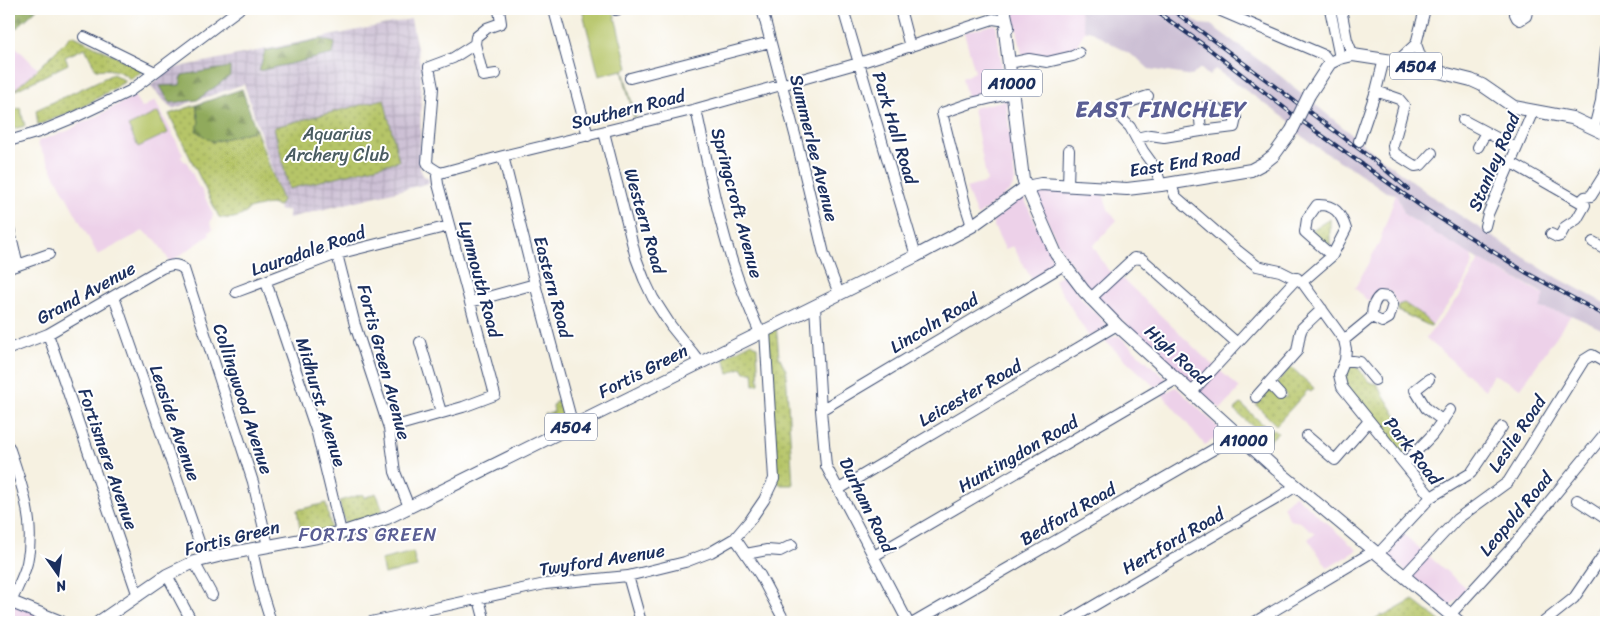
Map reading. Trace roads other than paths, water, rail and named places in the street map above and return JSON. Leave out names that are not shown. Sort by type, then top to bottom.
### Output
[{"type":"main road","name":"High Road","points":[[1000,17],[1009,63],[1022,172],[1026,187],[1056,254],[1064,265],[1090,299],[1177,380],[1296,486],[1455,618]]},
{"type":"main road","name":"A504","points":[[1335,60],[1353,55],[1400,62],[1471,80],[1482,85],[1514,108],[1572,118],[1606,134]]},
{"type":"main road","name":"East End Road","points":[[1026,187],[1040,184],[1127,189],[1251,170],[1274,155],[1292,130],[1309,95],[1335,60]]},
{"type":"main road","name":"Fortis Green","points":[[99,622],[167,575],[200,561],[341,532],[377,522],[409,507],[916,256],[972,226],[1026,187]]},
{"type":"main road","points":[[10,602],[61,622]]},
{"type":"street","points":[[9,141],[39,132],[130,91],[239,9]]},
{"type":"street","name":"Summerlee Avenue","points":[[762,9],[824,254],[839,294]]},
{"type":"street","name":"Park Hall Road","points":[[843,9],[916,256]]},
{"type":"street","points":[[900,9],[910,47]]},
{"type":"street","points":[[1330,9],[1335,60]]},
{"type":"street","points":[[1341,9],[1353,55]]},
{"type":"street","points":[[1400,62],[1401,58],[1416,44],[1425,9]]},
{"type":"street","points":[[1518,9],[1515,14],[1516,18],[1520,20],[1526,16],[1527,12],[1524,9]]},
{"type":"street","points":[[496,74],[483,76],[475,44],[476,37],[487,28],[500,23],[499,10]]},
{"type":"street","points":[[554,10],[588,136]]},
{"type":"street","points":[[1221,11],[1234,12],[1335,60]]},
{"type":"street","name":"Southern Road","points":[[440,172],[696,109],[859,63],[1000,17]]},
{"type":"street","points":[[84,36],[155,72]]},
{"type":"street","points":[[630,78],[770,42]]},
{"type":"street","points":[[440,172],[429,166],[427,162],[433,88],[429,67],[453,58],[475,44]]},
{"type":"street","points":[[1416,44],[1420,55],[1421,68]]},
{"type":"street","points":[[1594,128],[1601,101],[1606,49]]},
{"type":"street","points":[[1009,63],[1029,59],[1047,62],[1078,53]]},
{"type":"street","points":[[1359,141],[1376,92],[1384,60]]},
{"type":"street","points":[[1376,92],[1399,99],[1404,105],[1393,146],[1394,153],[1415,166],[1421,165],[1432,153]]},
{"type":"street","points":[[972,226],[942,113],[1013,93]]},
{"type":"street","points":[[1148,96],[1118,106],[1123,120],[1130,127],[1175,196],[1257,266],[1280,271],[1299,280],[1344,340],[1372,317]]},
{"type":"street","name":"Springcroft Avenue","points":[[696,109],[726,239],[737,276],[762,332]]},
{"type":"street","name":"Stanley Road","points":[[1485,226],[1488,214],[1533,111]]},
{"type":"street","points":[[1463,120],[1516,148]]},
{"type":"street","points":[[1136,138],[1150,134],[1164,137],[1201,131]]},
{"type":"street","name":"Western Road","points":[[604,132],[636,258],[644,279],[653,298],[671,326],[700,362]]},
{"type":"street","points":[[1478,147],[1486,132]]},
{"type":"street","points":[[1068,186],[1069,150]]},
{"type":"street","name":"Eastern Road","points":[[503,156],[573,426]]},
{"type":"street","points":[[1510,162],[1585,205],[1577,219],[1566,227],[1560,236],[1557,237],[1551,234]]},
{"type":"street","name":"Lynmouth Road","points":[[440,172],[437,179],[495,395],[463,407],[441,412]]},
{"type":"street","points":[[1580,202],[1585,197],[1591,196],[1606,172]]},
{"type":"street","points":[[1192,392],[1236,343],[1299,280],[1332,256],[1346,229],[1343,219],[1334,208],[1327,205],[1317,205],[1307,219],[1305,232],[1332,256]]},
{"type":"street","name":"Lauradale Road","points":[[236,292],[337,254],[449,226]]},
{"type":"street","points":[[9,228],[13,266],[49,254]]},
{"type":"street","points":[[1593,242],[1606,249]]},
{"type":"street","name":"Fortis Green Avenue","points":[[337,254],[355,326],[388,428],[395,472],[409,507]]},
{"type":"street","points":[[1090,299],[1134,258],[1142,259],[1236,343]]},
{"type":"street","name":"Grand Avenue","points":[[9,349],[48,334],[162,268],[179,265]]},
{"type":"street","name":"Collingwood Avenue","points":[[179,265],[186,272],[250,473],[268,546]]},
{"type":"street","name":"Lincoln Road","points":[[821,410],[1064,265]]},
{"type":"street","name":"Midhurst Avenue","points":[[266,282],[317,434],[341,532]]},
{"type":"street","points":[[470,302],[535,284]]},
{"type":"street","name":"Leaside Avenue","points":[[114,297],[212,595]]},
{"type":"street","name":"Durham Road","points":[[815,306],[826,466],[908,622]]},
{"type":"street","points":[[1256,397],[1297,351],[1300,334],[1305,324],[1322,309]]},
{"type":"street","name":"Leicester Road","points":[[839,489],[1117,324]]},
{"type":"street","name":"Twyford Avenue","points":[[371,622],[545,584],[628,576],[685,562],[711,552],[734,538],[751,519],[764,500],[774,479],[762,332]]},
{"type":"street","name":"Fortismere Avenue","points":[[48,334],[138,596]]},
{"type":"street","name":"Park Road","points":[[1255,622],[1376,552],[1431,497],[1342,387],[1339,376],[1345,360],[1346,349],[1344,340]]},
{"type":"street","points":[[388,428],[441,412],[420,342]]},
{"type":"street","name":"Leslie Road","points":[[1404,576],[1458,519],[1508,482],[1584,360],[1592,355],[1606,363]]},
{"type":"street","points":[[1345,360],[1360,362],[1375,380]]},
{"type":"street","points":[[1429,379],[1415,390],[1426,408],[1443,421]]},
{"type":"street","name":"Huntingdon Road","points":[[874,556],[1177,380]]},
{"type":"street","points":[[1269,383],[1280,395]]},
{"type":"street","points":[[1405,464],[1443,421],[1450,410]]},
{"type":"street","points":[[1307,436],[1335,460],[1369,421]]},
{"type":"street","points":[[1431,497],[1471,473],[1502,427]]},
{"type":"street","name":"Leopold Road","points":[[1455,618],[1606,432]]},
{"type":"street","name":"Bedford Road","points":[[915,622],[1216,448],[1237,433]]},
{"type":"street","points":[[9,447],[22,486],[30,523],[27,565],[10,602]]},
{"type":"street","name":"Hertford Road","points":[[1066,622],[1296,486]]},
{"type":"street","points":[[1577,500],[1606,519]]},
{"type":"street","points":[[734,538],[760,575],[785,622]]},
{"type":"street","points":[[746,554],[767,550],[780,552],[792,545]]},
{"type":"street","points":[[252,550],[261,590],[272,622]]},
{"type":"street","points":[[1544,622],[1574,598],[1606,551]]},
{"type":"street","points":[[167,575],[192,622]]},
{"type":"street","points":[[628,576],[641,622]]},
{"type":"street","points":[[479,599],[485,622]]},
{"type":"railway","points":[[1153,9],[1208,48],[1296,117],[1425,209],[1527,273],[1606,316]]},
{"type":"railway","points":[[1171,9],[1375,161],[1408,189]]},
{"type":"district","name":"EAST FINCHLEY","points":[[1161,109]]},
{"type":"district","name":"FORTIS GREEN","points":[[368,534]]},
{"type":"park label","name":"Aquarius Archery Club","points":[[337,144]]}]
